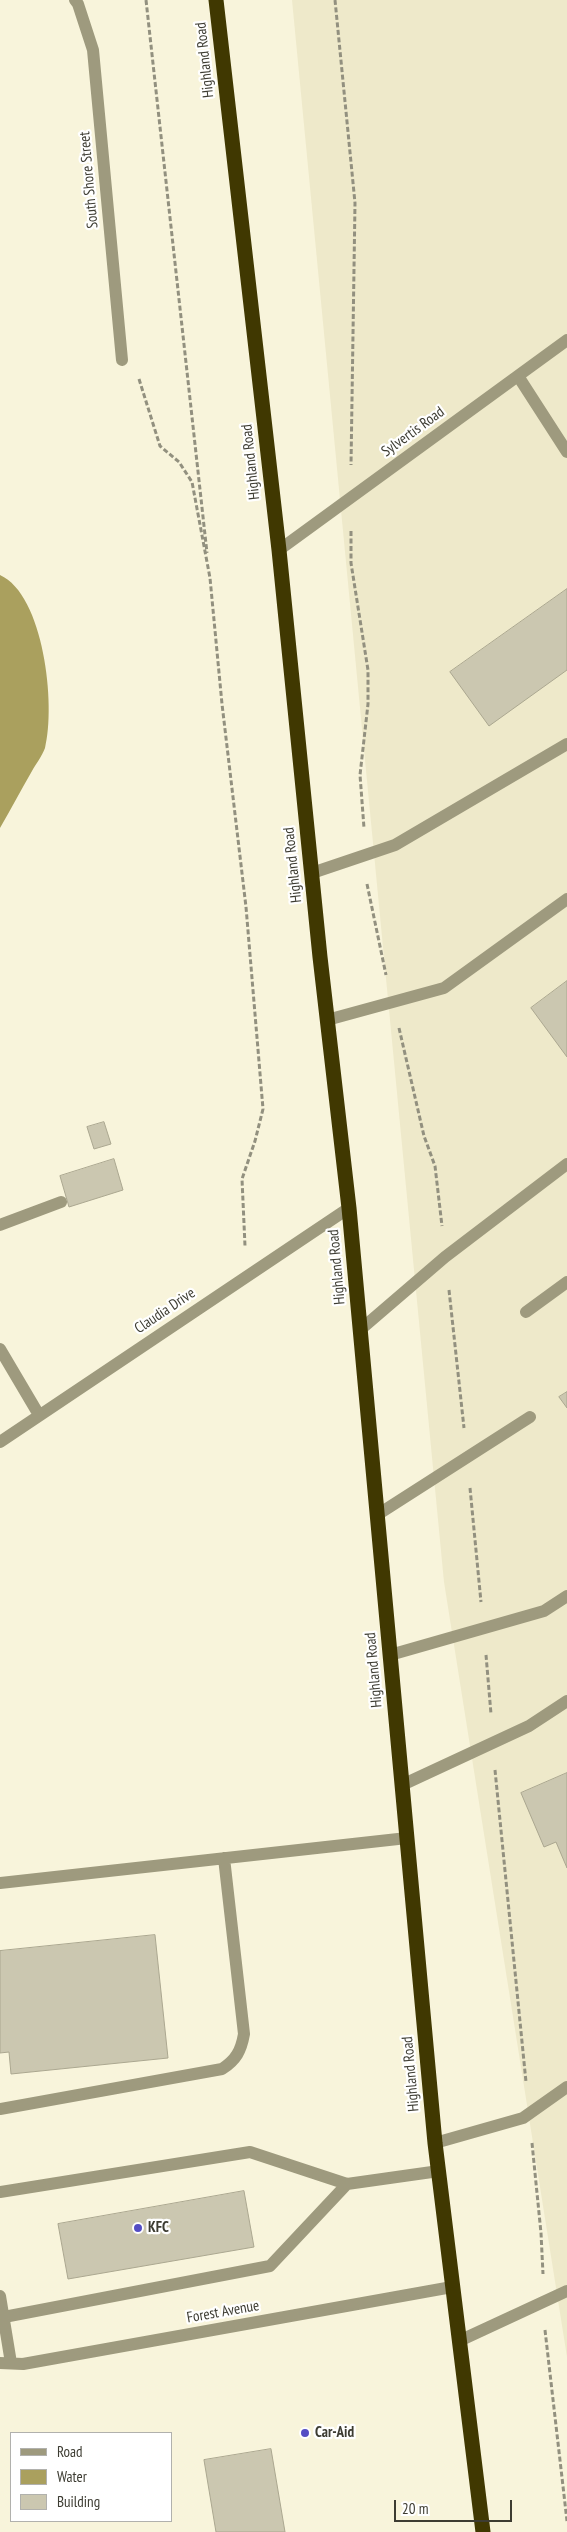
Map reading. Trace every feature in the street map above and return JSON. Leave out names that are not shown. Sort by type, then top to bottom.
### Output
[{"type":"highway","name":"Highland Road","points":[[216,0],[279,550],[327,1020],[349,1208],[435,2144],[483,2532]]},
{"type":"street","name":"South Shore Street","points":[[75,0],[93,50],[122,360]]},
{"type":"street","name":"Sylvertis Road","points":[[279,550],[567,340]]},
{"type":"street","points":[[518,376],[567,452]]},
{"type":"street","points":[[312,873],[395,845],[567,744]]},
{"type":"street","points":[[327,1020],[444,988],[567,899]]},
{"type":"street","points":[[360,1330],[445,1257],[567,1164]]},
{"type":"street","points":[[0,1225],[61,1202]]},
{"type":"street","name":"Claudia Drive","points":[[0,1442],[349,1208]]},
{"type":"street","points":[[526,1312],[567,1282]]},
{"type":"street","points":[[0,1350],[39,1415]]},
{"type":"street","points":[[377,1515],[530,1417]]},
{"type":"street","points":[[390,1655],[544,1611],[567,1596]]},
{"type":"street","points":[[402,1785],[529,1726],[567,1702]]},
{"type":"street","points":[[0,1883],[408,1838]]},
{"type":"street","points":[[0,2109],[222,2070],[234,2061],[242,2048],[244,2034],[224,1858]]},
{"type":"street","points":[[435,2144],[523,2118],[567,2087]]},
{"type":"street","points":[[0,2192],[250,2152],[347,2184],[439,2171]]},
{"type":"street","points":[[4,2317],[270,2266],[347,2184]]},
{"type":"street","name":"Forest Avenue","points":[[6,2363],[33,2362],[452,2287]]},
{"type":"street","points":[[459,2340],[567,2291]]},
{"type":"street","points":[[0,2296],[4,2317],[6,2363]]},
{"type":"path","points":[[146,0],[206,528],[208,567],[246,907],[262,1089],[263,1109],[255,1141],[242,1179],[242,1215],[248,1275]]},
{"type":"path","points":[[335,0],[355,203],[351,563],[368,670],[368,704],[360,775],[367,888],[424,1136],[435,1166],[467,1458],[541,2233],[544,2325],[567,2520]]},
{"type":"path","points":[[122,360],[136,370],[160,446],[179,462],[192,482],[208,567]]},
{"type":"shaded area","points":[[292,0],[567,0],[567,2357],[444,1582]]},
{"type":"water","points":[[0,575],[15,586],[27,604],[36,627],[43,653],[49,706],[45,748],[0,828]]},
{"type":"building","points":[[567,589],[567,670],[489,726],[450,672]]},
{"type":"building","points":[[567,981],[567,1057],[531,1008]]},
{"type":"building","points":[[104,1122],[111,1144],[94,1149],[87,1127]]},
{"type":"building","points":[[114,1159],[123,1190],[69,1207],[60,1176]]},
{"type":"building","points":[[567,1392],[567,1408],[559,1397]]},
{"type":"building","points":[[567,1773],[567,1868],[556,1842],[544,1847],[521,1793]]},
{"type":"building","points":[[155,1935],[168,2058],[11,2074],[9,2052],[0,2053],[0,1951]]},
{"type":"building","points":[[244,2191],[254,2247],[68,2279],[58,2224]]},
{"type":"building","points":[[271,2449],[285,2532],[216,2532],[204,2460]]},
{"type":"place","name":"KFC","points":[[138,2228]]},
{"type":"place","name":"Car-Aid","points":[[305,2433]]}]
